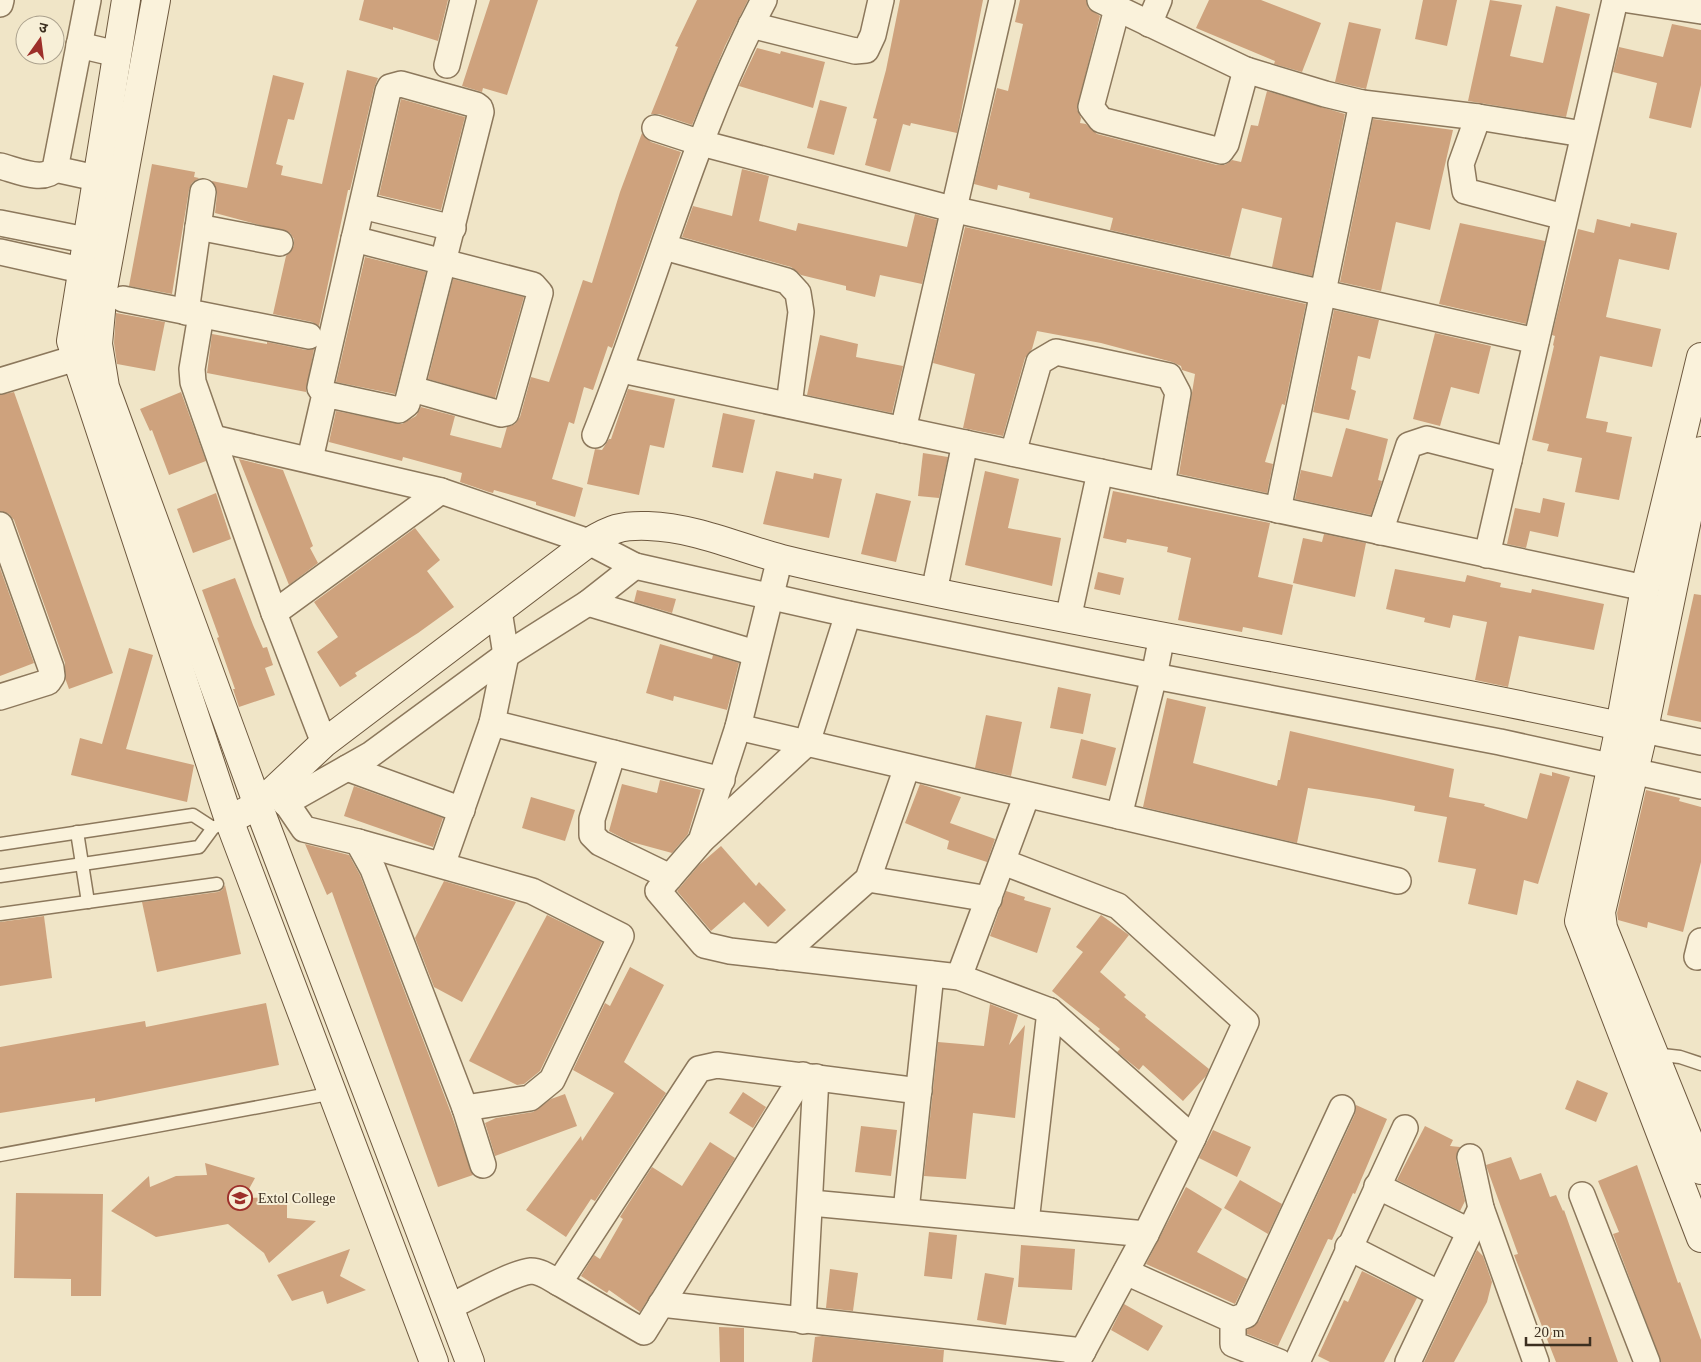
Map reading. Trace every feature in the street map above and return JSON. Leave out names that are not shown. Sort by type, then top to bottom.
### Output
[{"type":"street","points":[[0,4],[1,0]]},
{"type":"street","points":[[0,166],[43,176],[55,169],[88,0]]},
{"type":"street","points":[[126,0],[71,341],[221,824],[334,1093],[434,1362]]},
{"type":"street","points":[[156,0],[103,289],[98,344],[105,387],[273,799],[449,1307],[470,1362]]},
{"type":"street","points":[[447,65],[463,0]]},
{"type":"street","points":[[595,434],[622,370],[701,143],[751,25],[764,0]]},
{"type":"street","points":[[751,25],[855,51],[866,50],[873,35],[881,0]]},
{"type":"street","points":[[903,430],[952,209],[1002,0]]},
{"type":"street","points":[[1149,24],[1159,0]]},
{"type":"street","points":[[1487,555],[1583,134],[1630,0],[1701,11]]},
{"type":"street","points":[[1246,70],[1226,144],[1221,151],[1101,120],[1092,107],[1108,4],[1246,70],[1325,94],[1362,103],[1478,117],[1583,134]]},
{"type":"street","points":[[79,46],[117,54]]},
{"type":"street","points":[[401,84],[480,108],[445,261],[412,389],[407,404],[399,410],[325,394],[320,388],[362,206],[390,87],[401,84]]},
{"type":"street","points":[[1278,510],[1362,103]]},
{"type":"street","points":[[1478,117],[1461,164],[1466,190],[1564,217]]},
{"type":"street","points":[[655,128],[701,143],[952,209],[1536,341]]},
{"type":"street","points":[[55,169],[96,178]]},
{"type":"street","points":[[203,192],[198,227],[192,374],[274,613],[324,744]]},
{"type":"street","points":[[362,206],[452,228]]},
{"type":"street","points":[[0,223],[86,240]]},
{"type":"street","points":[[198,227],[280,244]]},
{"type":"street","points":[[354,238],[533,285],[540,293],[506,413],[412,389]]},
{"type":"street","points":[[664,247],[787,281],[798,293],[801,312],[788,405]]},
{"type":"street","points":[[0,252],[81,270]]},
{"type":"street","points":[[122,299],[309,336]]},
{"type":"street","points":[[1013,453],[1039,362],[1056,352],[1169,376],[1178,393],[1162,485]]},
{"type":"street","points":[[1632,727],[1645,588],[1701,357]]},
{"type":"street","points":[[0,381],[76,358]]},
{"type":"street","points":[[622,370],[1645,588]]},
{"type":"street","points":[[310,458],[325,394]]},
{"type":"street","points":[[213,438],[310,458],[441,491],[589,542],[635,566],[848,614],[1154,676],[1500,742],[1701,786]]},
{"type":"street","points":[[1380,532],[1409,446],[1427,439],[1509,460]]},
{"type":"street","points":[[934,592],[965,443]]},
{"type":"street","points":[[1697,1174],[1579,926],[1622,769],[1701,451]]},
{"type":"street","points":[[1068,620],[1100,472]]},
{"type":"street","points":[[274,613],[441,491]]},
{"type":"street","points":[[0,525],[51,668],[52,676],[48,682],[0,696]]},
{"type":"street","points":[[273,799],[324,744],[589,542],[614,527],[648,526],[699,532],[780,558],[934,592],[1068,620],[1508,701],[1701,742]]},
{"type":"street","points":[[701,841],[738,727],[780,558]]},
{"type":"street","points":[[221,824],[273,799],[347,768],[370,755],[506,656],[588,604],[635,566]]},
{"type":"street","points":[[588,604],[755,653]]},
{"type":"street","points":[[442,866],[492,723],[506,656],[498,611]]},
{"type":"street","points":[[848,614],[807,743],[701,841],[658,891],[704,944],[730,951],[959,977],[1050,1011],[1194,1138]]},
{"type":"street","points":[[1119,816],[1154,676],[1162,636]]},
{"type":"street","points":[[492,723],[722,780]]},
{"type":"street","points":[[738,727],[1398,881]]},
{"type":"street","points":[[613,753],[592,819],[592,835],[600,843],[670,877]]},
{"type":"street","points":[[780,957],[868,879],[907,767]]},
{"type":"street","points":[[347,768],[462,810]]},
{"type":"street","points":[[1622,769],[1602,902],[1601,921],[1654,1054],[1697,1174],[1701,1238]]},
{"type":"street","points":[[959,977],[1027,795]]},
{"type":"street","points":[[273,799],[304,829],[358,842],[532,891],[621,936],[552,1080],[530,1098],[465,1108]]},
{"type":"street","points":[[358,842],[373,869],[465,1108],[483,1165]]},
{"type":"street","points":[[661,1304],[1080,1356],[1146,1234],[1194,1138],[1246,1022],[1118,906],[1003,862]]},
{"type":"street","points":[[868,879],[989,899]]},
{"type":"street","points":[[906,1211],[931,974]]},
{"type":"street","points":[[1026,1222],[1050,1011]]},
{"type":"street","points":[[559,1283],[700,1069],[717,1064],[919,1091]]},
{"type":"street","points":[[449,1307],[518,1274],[531,1271],[542,1273],[644,1332],[809,1076]]},
{"type":"street","points":[[803,1321],[811,1203],[809,1076]]},
{"type":"street","points":[[1232,1342],[1342,1108]]},
{"type":"street","points":[[1297,1362],[1348,1247],[1405,1128]]},
{"type":"street","points":[[1470,1157],[1480,1208],[1536,1362]]},
{"type":"street","points":[[1377,1186],[1470,1231]]},
{"type":"street","points":[[1582,1195],[1647,1362]]},
{"type":"street","points":[[811,1203],[1146,1234]]},
{"type":"street","points":[[1408,1362],[1480,1208]]},
{"type":"street","points":[[1348,1247],[1440,1294]]},
{"type":"street","points":[[1126,1272],[1232,1342],[1279,1362]]},
{"type":"lane","points":[[0,844],[193,815],[221,824],[199,847],[83,866],[0,876]]},
{"type":"lane","points":[[77,832],[88,902]]},
{"type":"lane","points":[[0,914],[217,884]]},
{"type":"lane","points":[[1654,1054],[1680,1057],[1701,1064]]},
{"type":"lane","points":[[0,1155],[334,1093]]},
{"type":"building","points":[[364,0],[448,0],[438,41],[393,27],[393,30],[359,20]]},
{"type":"building","points":[[490,0],[538,0],[507,95],[483,88],[482,92],[462,86]]},
{"type":"building","points":[[697,0],[748,0],[725,46],[692,125],[659,114],[651,114],[678,47],[675,46]]},
{"type":"building","points":[[900,0],[983,0],[957,133],[911,123],[910,126],[903,124],[890,172],[865,165],[877,119],[873,118],[886,70]]},
{"type":"building","points":[[1020,0],[1086,0],[1088,8],[1100,16],[1077,109],[1081,118],[1080,123],[1086,124],[1097,134],[1217,165],[1225,165],[1232,160],[1241,162],[1251,125],[1258,126],[1267,91],[1345,114],[1312,276],[1272,267],[1282,218],[1242,208],[1230,257],[1110,230],[1113,218],[1029,198],[1030,193],[998,185],[997,190],[974,184],[997,88],[1008,91],[1023,24],[1015,22]]},
{"type":"building","points":[[1209,0],[1261,0],[1321,23],[1302,72],[1274,64],[1275,61],[1196,28]]},
{"type":"building","points":[[1423,0],[1457,0],[1447,46],[1415,39]]},
{"type":"building","points":[[1490,0],[1522,5],[1510,56],[1543,63],[1556,6],[1590,14],[1566,117],[1468,101]]},
{"type":"building","points":[[1349,22],[1381,29],[1366,89],[1335,82]]},
{"type":"building","points":[[1672,24],[1701,30],[1701,85],[1691,128],[1649,118],[1657,83],[1613,72],[1619,47],[1663,57]]},
{"type":"building","points":[[757,48],[780,54],[781,51],[825,62],[813,108],[739,86]]},
{"type":"building","points":[[347,70],[378,78],[350,190],[348,190],[319,326],[312,322],[273,314],[286,256],[294,246],[294,239],[290,233],[215,213],[217,194],[212,181],[247,188],[273,75],[304,83],[294,120],[288,119],[276,164],[283,166],[281,175],[322,184]]},
{"type":"building","points":[[401,99],[465,117],[441,210],[379,195]]},
{"type":"building","points":[[820,100],[847,107],[834,155],[807,148]]},
{"type":"building","points":[[1373,119],[1453,130],[1430,230],[1396,222],[1381,291],[1340,282]]},
{"type":"building","points":[[642,133],[651,142],[681,152],[612,348],[608,346],[593,390],[584,387],[574,424],[569,422],[552,479],[583,488],[575,517],[536,505],[536,502],[494,490],[493,493],[489,492],[460,482],[462,473],[403,457],[402,461],[329,442],[336,411],[402,424],[416,416],[421,407],[455,416],[450,435],[501,448],[507,427],[515,424],[520,417],[531,377],[549,382],[583,280],[592,283],[620,192]]},
{"type":"building","points":[[152,164],[195,172],[194,177],[199,178],[192,183],[189,190],[172,294],[129,286]]},
{"type":"building","points":[[742,169],[769,176],[759,221],[796,231],[798,223],[907,247],[915,214],[937,220],[922,284],[880,275],[875,297],[846,290],[846,286],[801,275],[791,267],[682,237],[693,206],[732,216]]},
{"type":"building","points":[[1597,219],[1630,227],[1631,223],[1677,233],[1669,270],[1619,259],[1606,317],[1661,329],[1652,367],[1600,356],[1586,418],[1608,422],[1606,432],[1632,437],[1619,500],[1575,492],[1582,458],[1547,451],[1549,444],[1532,440],[1554,346],[1555,336],[1552,335],[1578,229],[1594,233]]},
{"type":"building","points":[[1460,223],[1545,241],[1526,324],[1439,304]]},
{"type":"building","points":[[965,227],[1306,304],[1285,405],[1282,404],[1265,462],[1273,464],[1267,493],[1179,474],[1195,374],[1182,370],[1181,366],[1172,362],[1101,343],[1037,331],[1032,349],[1025,358],[1003,436],[963,428],[975,374],[933,363]]},
{"type":"building","points":[[365,257],[426,272],[395,394],[336,382]]},
{"type":"building","points":[[453,279],[524,297],[495,398],[428,379]]},
{"type":"building","points":[[1334,310],[1379,320],[1370,359],[1358,356],[1351,389],[1356,391],[1349,420],[1313,412]]},
{"type":"building","points":[[116,313],[165,322],[155,371],[117,364],[114,343]]},
{"type":"building","points":[[1435,333],[1491,346],[1479,394],[1451,387],[1440,426],[1413,419]]},
{"type":"building","points":[[212,334],[306,350],[314,349],[306,392],[207,373]]},
{"type":"building","points":[[820,335],[858,344],[856,357],[903,366],[892,413],[807,395]]},
{"type":"building","points":[[628,389],[675,399],[664,448],[650,445],[639,495],[587,484],[595,449],[602,450],[609,439],[611,439]]},
{"type":"building","points":[[14,392],[113,673],[69,689],[65,678],[65,663],[14,520],[9,514],[0,511],[0,395]]},
{"type":"building","points":[[181,392],[206,461],[169,475],[152,430],[150,431],[140,409]]},
{"type":"building","points":[[723,413],[755,420],[743,473],[712,467]]},
{"type":"building","points":[[1346,428],[1388,439],[1378,480],[1382,481],[1371,515],[1295,499],[1301,470],[1332,477]]},
{"type":"building","points":[[923,453],[948,457],[939,498],[918,496]]},
{"type":"building","points":[[239,459],[283,470],[313,546],[310,548],[318,563],[289,585]]},
{"type":"building","points":[[776,471],[813,479],[814,473],[842,479],[829,538],[763,524]]},
{"type":"building","points":[[985,471],[1019,479],[1008,528],[1061,538],[1052,586],[965,565]]},
{"type":"building","points":[[1113,491],[1270,523],[1258,577],[1293,585],[1282,635],[1243,627],[1242,632],[1178,620],[1191,558],[1167,552],[1168,547],[1127,539],[1126,543],[1103,538]]},
{"type":"building","points":[[216,493],[231,539],[193,553],[177,509]]},
{"type":"building","points":[[876,493],[911,501],[896,562],[861,554]]},
{"type":"building","points":[[1543,498],[1565,503],[1558,537],[1530,531],[1526,548],[1507,544],[1515,508],[1540,513]]},
{"type":"building","points":[[415,528],[440,560],[427,571],[454,607],[418,633],[355,673],[357,676],[340,687],[317,652],[338,637],[314,602]]},
{"type":"building","points":[[1324,534],[1366,543],[1355,597],[1293,583],[1303,538],[1322,542]]},
{"type":"building","points":[[0,568],[34,663],[0,676]]},
{"type":"building","points":[[1395,569],[1465,582],[1467,575],[1501,583],[1500,587],[1531,593],[1532,589],[1604,604],[1594,650],[1519,636],[1508,687],[1475,680],[1487,622],[1453,615],[1450,628],[1424,622],[1425,618],[1386,609]]},
{"type":"building","points":[[1098,572],[1124,578],[1120,595],[1094,589]]},
{"type":"building","points":[[235,578],[263,648],[267,647],[273,665],[265,668],[275,695],[239,707],[233,689],[235,689],[217,638],[219,637],[202,590]]},
{"type":"building","points":[[637,590],[676,599],[672,613],[634,602]]},
{"type":"building","points":[[1694,594],[1701,595],[1701,722],[1667,715]]},
{"type":"building","points":[[660,644],[712,659],[713,655],[739,663],[727,710],[674,696],[673,701],[646,693]]},
{"type":"building","points":[[129,648],[153,655],[126,749],[194,765],[187,802],[71,775],[80,738],[102,744]]},
{"type":"building","points":[[1058,687],[1091,694],[1083,734],[1050,728]]},
{"type":"building","points":[[1167,698],[1206,707],[1193,763],[1277,786],[1278,780],[1280,780],[1290,731],[1454,769],[1449,797],[1485,804],[1484,806],[1527,819],[1540,773],[1552,776],[1552,772],[1570,777],[1538,884],[1524,880],[1517,915],[1468,904],[1476,869],[1438,862],[1447,817],[1414,811],[1415,806],[1308,788],[1297,843],[1143,807]]},
{"type":"building","points":[[986,715],[1022,722],[1011,776],[975,768]]},
{"type":"building","points":[[1081,739],[1116,748],[1106,786],[1072,778]]},
{"type":"building","points":[[660,780],[701,790],[688,834],[672,853],[628,841],[609,831],[622,784],[657,793]]},
{"type":"building","points":[[920,784],[961,797],[950,823],[995,839],[987,862],[947,849],[949,841],[905,823]]},
{"type":"building","points":[[354,786],[443,818],[433,847],[344,816]]},
{"type":"building","points":[[1646,790],[1680,798],[1679,801],[1701,807],[1701,862],[1683,932],[1648,922],[1647,928],[1618,920],[1617,913]]},
{"type":"building","points":[[531,797],[575,810],[565,841],[522,828]]},
{"type":"building","points":[[305,844],[349,855],[360,875],[473,1175],[438,1187],[332,892],[327,895]]},
{"type":"building","points":[[721,846],[756,886],[759,882],[786,910],[768,927],[744,902],[711,931],[677,891],[699,865]]},
{"type":"building","points":[[444,881],[516,902],[462,1002],[434,987],[415,938]]},
{"type":"building","points":[[225,885],[241,954],[157,972],[142,902],[218,892]]},
{"type":"building","points":[[1006,891],[1025,897],[1024,900],[1051,908],[1037,953],[990,936]]},
{"type":"building","points":[[547,915],[602,942],[540,1071],[524,1084],[517,1085],[469,1061]]},
{"type":"building","points":[[1101,915],[1129,935],[1100,972],[1126,995],[1124,997],[1146,1015],[1145,1017],[1209,1069],[1206,1076],[1183,1101],[1143,1065],[1139,1070],[1117,1052],[1120,1049],[1098,1031],[1100,1029],[1052,991],[1083,952],[1076,947]]},
{"type":"building","points":[[44,916],[52,978],[0,986],[0,922]]},
{"type":"building","points":[[630,967],[664,985],[624,1062],[666,1093],[595,1201],[591,1199],[566,1237],[526,1210],[581,1136],[582,1141],[614,1093],[573,1070],[605,1003],[610,1006]]},
{"type":"building","points":[[266,1003],[279,1065],[95,1102],[95,1098],[0,1113],[0,1047],[145,1021],[146,1027]]},
{"type":"building","points":[[990,1004],[1018,1015],[1009,1045],[1025,1025],[1015,1118],[973,1113],[966,1179],[924,1176],[938,1042],[984,1046]]},
{"type":"building","points":[[1577,1080],[1608,1093],[1596,1122],[1565,1109]]},
{"type":"building","points":[[743,1092],[766,1107],[753,1128],[729,1113]]},
{"type":"building","points":[[565,1094],[577,1126],[495,1156],[485,1123],[496,1118],[533,1112],[551,1099]]},
{"type":"building","points":[[1356,1105],[1387,1119],[1355,1194],[1353,1193],[1332,1240],[1328,1239],[1278,1346],[1247,1334],[1247,1330],[1259,1321],[1355,1114]]},
{"type":"building","points":[[861,1126],[897,1130],[891,1176],[855,1172]]},
{"type":"building","points":[[1425,1126],[1453,1140],[1450,1146],[1460,1147],[1456,1160],[1465,1201],[1460,1211],[1397,1180]]},
{"type":"building","points":[[1213,1130],[1251,1147],[1237,1177],[1199,1158]]},
{"type":"building","points":[[710,1142],[735,1158],[640,1312],[609,1290],[607,1293],[581,1276],[594,1255],[600,1259],[623,1219],[620,1217],[652,1167],[682,1186]]},
{"type":"building","points":[[1511,1157],[1520,1180],[1541,1173],[1550,1197],[1556,1195],[1564,1210],[1618,1362],[1556,1362],[1514,1255],[1518,1254],[1486,1165]]},
{"type":"building","points":[[205,1163],[255,1178],[244,1198],[287,1197],[287,1218],[316,1221],[269,1263],[264,1253],[228,1224],[156,1237],[111,1211],[149,1176],[150,1187],[176,1176],[207,1175]]},
{"type":"building","points":[[1637,1165],[1678,1283],[1680,1282],[1701,1340],[1701,1362],[1661,1362],[1613,1234],[1619,1232],[1598,1181]]},
{"type":"building","points":[[1240,1180],[1282,1204],[1268,1234],[1224,1208]]},
{"type":"building","points":[[1186,1187],[1222,1209],[1197,1252],[1247,1279],[1235,1304],[1146,1264]]},
{"type":"building","points":[[16,1193],[103,1194],[101,1296],[71,1296],[71,1279],[14,1278]]},
{"type":"building","points":[[929,1232],[957,1235],[952,1279],[924,1276]]},
{"type":"building","points":[[1021,1245],[1075,1249],[1072,1290],[1018,1287]]},
{"type":"building","points":[[350,1249],[340,1276],[366,1290],[327,1304],[323,1291],[292,1301],[277,1275]]},
{"type":"building","points":[[1477,1250],[1483,1256],[1492,1282],[1487,1302],[1454,1362],[1424,1362]]},
{"type":"building","points":[[830,1269],[858,1273],[853,1311],[826,1308]]},
{"type":"building","points":[[1362,1271],[1417,1298],[1384,1362],[1330,1362],[1318,1356],[1344,1300],[1348,1302]]},
{"type":"building","points":[[985,1273],[1014,1278],[1006,1325],[977,1320]]},
{"type":"building","points":[[1124,1304],[1163,1326],[1148,1351],[1111,1330]]},
{"type":"building","points":[[719,1327],[744,1328],[744,1362],[720,1362]]},
{"type":"building","points":[[822,1336],[944,1350],[943,1362],[812,1362],[815,1337]]},
{"type":"place","name":"Extol College","points":[[240,1198]]}]
